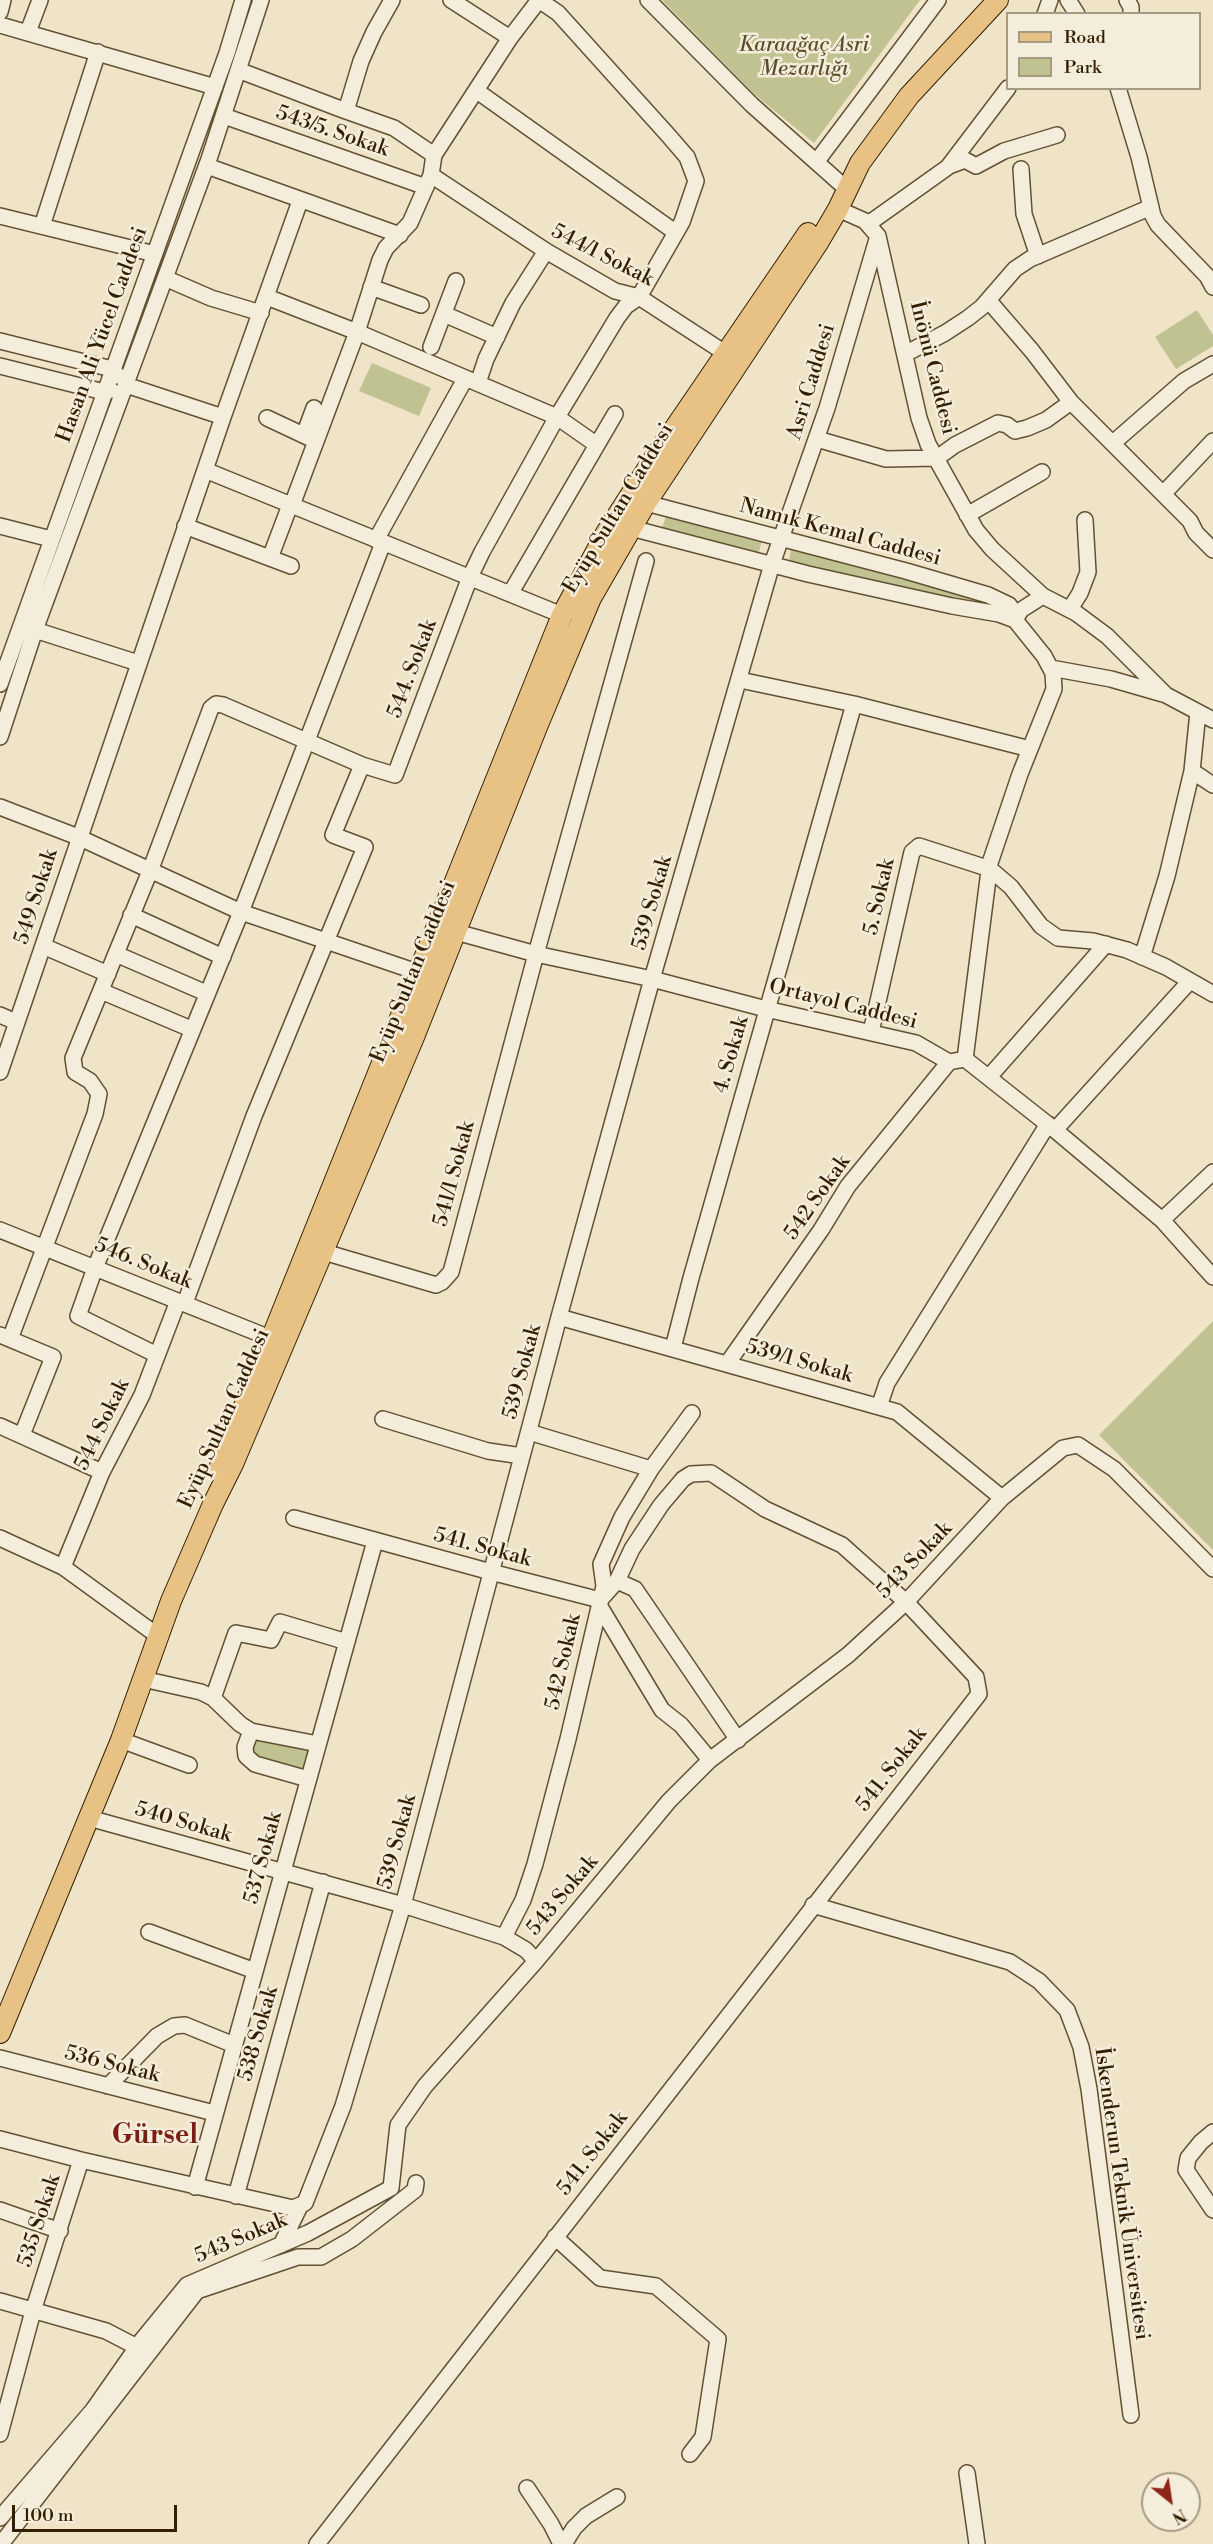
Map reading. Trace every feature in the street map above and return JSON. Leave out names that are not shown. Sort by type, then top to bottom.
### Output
[{"type":"main road","name":"Eyüp Sultan Caddesi","points":[[1,2027],[121,1740],[158,1636],[213,1504],[233,1464],[324,1252],[591,598],[646,503],[838,209],[860,164],[909,96],[998,0]]},
{"type":"main road","points":[[213,1504],[212,1494],[219,1467],[562,615],[606,533],[725,353],[841,184],[860,164]]},
{"type":"street","points":[[0,12],[3,0]]},
{"type":"street","points":[[28,32],[40,0]]},
{"type":"street","name":"Hasan Ali Yücel Caddesi","points":[[1,677],[215,87],[243,0]]},
{"type":"street","points":[[0,737],[34,630],[207,166],[261,0]]},
{"type":"street","points":[[346,111],[374,32],[392,0]]},
{"type":"street","points":[[270,558],[291,505],[310,438],[357,332],[386,248],[410,223],[428,181],[434,155],[510,38],[452,0]]},
{"type":"street","name":"544. Sokak","points":[[362,765],[395,776],[470,578],[557,417],[617,318],[626,306],[639,297],[682,222],[696,181],[687,157],[558,14],[539,0],[510,38]]},
{"type":"street","points":[[648,0],[752,105],[841,184]]},
{"type":"street","points":[[817,161],[938,0]]},
{"type":"street","points":[[0,25],[215,87]]},
{"type":"street","points":[[42,226],[98,52]]},
{"type":"street","points":[[238,70],[394,128],[434,155]]},
{"type":"street","points":[[868,224],[948,166],[1006,90]]},
{"type":"street","points":[[1119,90],[1158,225],[1207,276],[1213,287]]},
{"type":"street","points":[[477,91],[675,232]]},
{"type":"street","name":"543/5. Sokak","points":[[224,116],[428,181]]},
{"type":"street","points":[[948,166],[965,160],[976,166],[1004,151],[1057,135]]},
{"type":"street","points":[[207,166],[400,235]]},
{"type":"street","points":[[1022,169],[1024,214],[1038,256]]},
{"type":"street","name":"544/1 Sokak","points":[[428,181],[615,291],[639,297],[725,353]]},
{"type":"street","name":"549 Sokak","points":[[0,1072],[185,526],[300,201]]},
{"type":"street","points":[[905,354],[945,333],[988,300],[1015,269],[1038,256],[1151,207]]},
{"type":"street","name":"İnönü Caddesi","points":[[838,209],[868,224],[878,236],[919,418],[928,444],[976,530],[992,549],[1043,596],[1070,609],[1123,650],[1166,695],[1213,720]]},
{"type":"street","points":[[0,216],[155,254]]},
{"type":"street","name":"Asri Caddesi","points":[[781,538],[817,439],[878,236]]},
{"type":"street","points":[[157,1355],[78,1316],[191,1029],[241,912],[379,542],[497,337],[513,303],[546,252]]},
{"type":"street","points":[[165,278],[211,297],[261,313]]},
{"type":"street","points":[[431,347],[456,281]]},
{"type":"street","points":[[371,287],[421,304]]},
{"type":"street","points":[[267,297],[357,332],[557,417],[597,445]]},
{"type":"street","points":[[988,300],[1032,351],[1071,402],[1163,494],[1213,550]]},
{"type":"street","points":[[444,314],[497,337]]},
{"type":"street","points":[[0,341],[112,369],[126,385],[223,417]]},
{"type":"street","points":[[1113,443],[1184,381],[1213,364]]},
{"type":"street","points":[[0,366],[104,392],[126,385]]},
{"type":"street","points":[[817,439],[886,459],[937,458],[955,445],[998,423],[1007,425],[1015,431],[1027,428],[1046,420],[1071,402]]},
{"type":"street","points":[[310,438],[314,408]]},
{"type":"street","points":[[510,594],[615,414]]},
{"type":"street","points":[[267,418],[310,438]]},
{"type":"street","points":[[1163,494],[1213,441]]},
{"type":"street","points":[[205,470],[562,615]]},
{"type":"street","points":[[968,515],[1042,472]]},
{"type":"street","name":"Namık Kemal Caddesi","points":[[646,503],[988,595],[1009,605],[1051,668]]},
{"type":"street","points":[[1070,609],[1080,593],[1088,572],[1085,520]]},
{"type":"street","points":[[0,526],[51,539]]},
{"type":"street","points":[[185,526],[291,566]]},
{"type":"street","points":[[631,528],[941,604],[1016,618],[1043,596]]},
{"type":"street","name":"539 Sokak","points":[[281,2245],[297,2207],[305,2203],[343,2106],[403,1905],[528,1432],[652,979],[781,538]]},
{"type":"street","points":[[536,954],[646,561]]},
{"type":"street","points":[[34,630],[138,663]]},
{"type":"street","points":[[1051,668],[1102,677],[1166,695]]},
{"type":"street","points":[[957,1060],[990,869],[1017,782],[1054,689],[1055,678],[1051,668]]},
{"type":"street","points":[[740,680],[854,704],[1030,749]]},
{"type":"street","points":[[22,1435],[53,1357],[5,1337],[44,1247],[96,1114],[99,1094],[90,1081],[75,1072],[73,1058],[150,871],[211,708],[216,704],[362,765],[333,835],[365,847],[325,942]]},
{"type":"street","name":"4. Sokak","points":[[673,1348],[690,1278],[854,704]]},
{"type":"street","points":[[1143,957],[1167,876],[1192,771],[1198,712]]},
{"type":"street","points":[[1192,771],[1213,785]]},
{"type":"street","points":[[0,807],[78,837],[241,912],[417,972]]},
{"type":"street","name":"5. Sokak","points":[[871,1032],[912,852],[919,846],[930,848],[990,869]]},
{"type":"street","points":[[990,869],[1011,887],[1041,926],[1058,938],[1106,944],[1143,957],[1213,994]]},
{"type":"street","points":[[131,915],[223,957]]},
{"type":"street","name":"Ortayol Caddesi","points":[[456,932],[536,954],[652,979],[766,1009],[916,1042],[957,1060],[989,1077],[1162,1220],[1213,1277]]},
{"type":"street","name":"544 Sokak","points":[[63,1567],[102,1472],[142,1395],[157,1355],[182,1302],[325,942]]},
{"type":"street","points":[[989,1077],[1106,944]]},
{"type":"street","points":[[44,946],[108,974]]},
{"type":"street","points":[[116,954],[206,993]]},
{"type":"street","name":"541/1 Sokak","points":[[324,1252],[436,1285],[447,1277],[454,1261],[536,954]]},
{"type":"street","points":[[879,1407],[887,1383],[1052,1127],[1190,981]]},
{"type":"street","points":[[101,991],[191,1029]]},
{"type":"street","points":[[0,1015],[16,1022]]},
{"type":"street","name":"542 Sokak","points":[[727,1364],[821,1230],[848,1186],[957,1060]]},
{"type":"street","points":[[1162,1220],[1213,1172]]},
{"type":"street","name":"546. Sokak","points":[[0,1230],[270,1338]]},
{"type":"street","name":"539/1 Sokak","points":[[559,1317],[897,1412],[1002,1498]]},
{"type":"street","name":"542 Sokak","points":[[504,1937],[523,1900],[535,1864],[568,1739],[604,1586],[601,1564],[613,1533],[651,1469],[692,1413]]},
{"type":"street","points":[[383,1419],[488,1451],[522,1456]]},
{"type":"street","points":[[0,1426],[102,1472]]},
{"type":"street","points":[[528,1432],[651,1469]]},
{"type":"street","name":"543 Sokak","points":[[0,2518],[93,2410],[137,2347],[187,2285],[308,2233],[391,2188],[398,2125],[425,2086],[536,1961],[669,1801],[710,1760],[848,1655],[906,1602],[1002,1498],[1063,1448],[1078,1445],[1114,1469],[1213,1569]]},
{"type":"street","name":"541. Sokak","points":[[294,1518],[599,1602],[617,1581],[632,1549],[661,1505],[683,1479],[691,1474],[711,1473],[765,1509],[842,1545],[906,1602],[976,1677],[979,1694],[318,2544]]},
{"type":"street","points":[[0,1538],[63,1567],[158,1636]]},
{"type":"street","name":"537 Sokak","points":[[195,2187],[375,1541]]},
{"type":"street","points":[[617,1581],[635,1589],[738,1740]]},
{"type":"street","points":[[599,1602],[662,1710],[681,1725],[710,1760]]},
{"type":"street","points":[[213,1698],[236,1633],[271,1640],[280,1622],[347,1642]]},
{"type":"street","points":[[143,1679],[201,1692],[213,1698],[240,1724],[251,1731],[318,1744]]},
{"type":"street","points":[[251,1731],[245,1747],[246,1756],[255,1764],[308,1779]]},
{"type":"street","points":[[121,1740],[189,1765]]},
{"type":"street","name":"540 Sokak","points":[[89,1818],[323,1882],[504,1937],[526,1950],[536,1961]]},
{"type":"street","name":"538 Sokak","points":[[236,2196],[323,1882]]},
{"type":"street","name":"İskenderun Teknik Üniversitesi","points":[[813,1905],[1010,1962],[1040,1981],[1067,2010],[1081,2047],[1089,2090],[1131,2415]]},
{"type":"street","points":[[149,1932],[255,1971]]},
{"type":"street","points":[[108,2086],[157,2036],[174,2026],[185,2025],[234,2045]]},
{"type":"street","name":"536 Sokak","points":[[0,2058],[214,2113]]},
{"type":"street","points":[[1213,2132],[1188,2158],[1186,2170],[1213,2210]]},
{"type":"street","points":[[0,2139],[195,2187],[297,2207]]},
{"type":"street","name":"535 Sokak","points":[[0,2434],[33,2311],[81,2160]]},
{"type":"street","points":[[1,2544],[197,2291],[298,2257],[321,2257],[352,2239],[404,2199],[415,2190],[416,2183]]},
{"type":"street","points":[[0,2210],[60,2231]]},
{"type":"street","points":[[555,2237],[600,2277],[656,2286],[718,2339],[703,2437],[690,2454]]},
{"type":"street","points":[[0,2301],[106,2331],[137,2347]]},
{"type":"street","points":[[967,2473],[976,2544]]},
{"type":"street","points":[[527,2488],[563,2544],[586,2516],[616,2497]]},
{"type":"green space","name":"Karaağaç Asri Mezarlığı","points":[[662,0],[920,0],[814,143],[754,94]]},
{"type":"green space","points":[[1197,310],[1213,335],[1213,346],[1176,369],[1155,337]]},
{"type":"green space","points":[[372,363],[431,388],[419,416],[359,391]]},
{"type":"green space","points":[[666,517],[762,540],[759,552],[661,530]]},
{"type":"green space","points":[[791,548],[873,568],[994,604],[993,608],[789,562]]},
{"type":"green space","points":[[1213,1321],[1213,1550],[1099,1435]]},
{"type":"green space","points":[[253,1735],[311,1747],[302,1774],[251,1754]]},
{"type":"district","name":"Gürsel","points":[[155,2137]]}]
